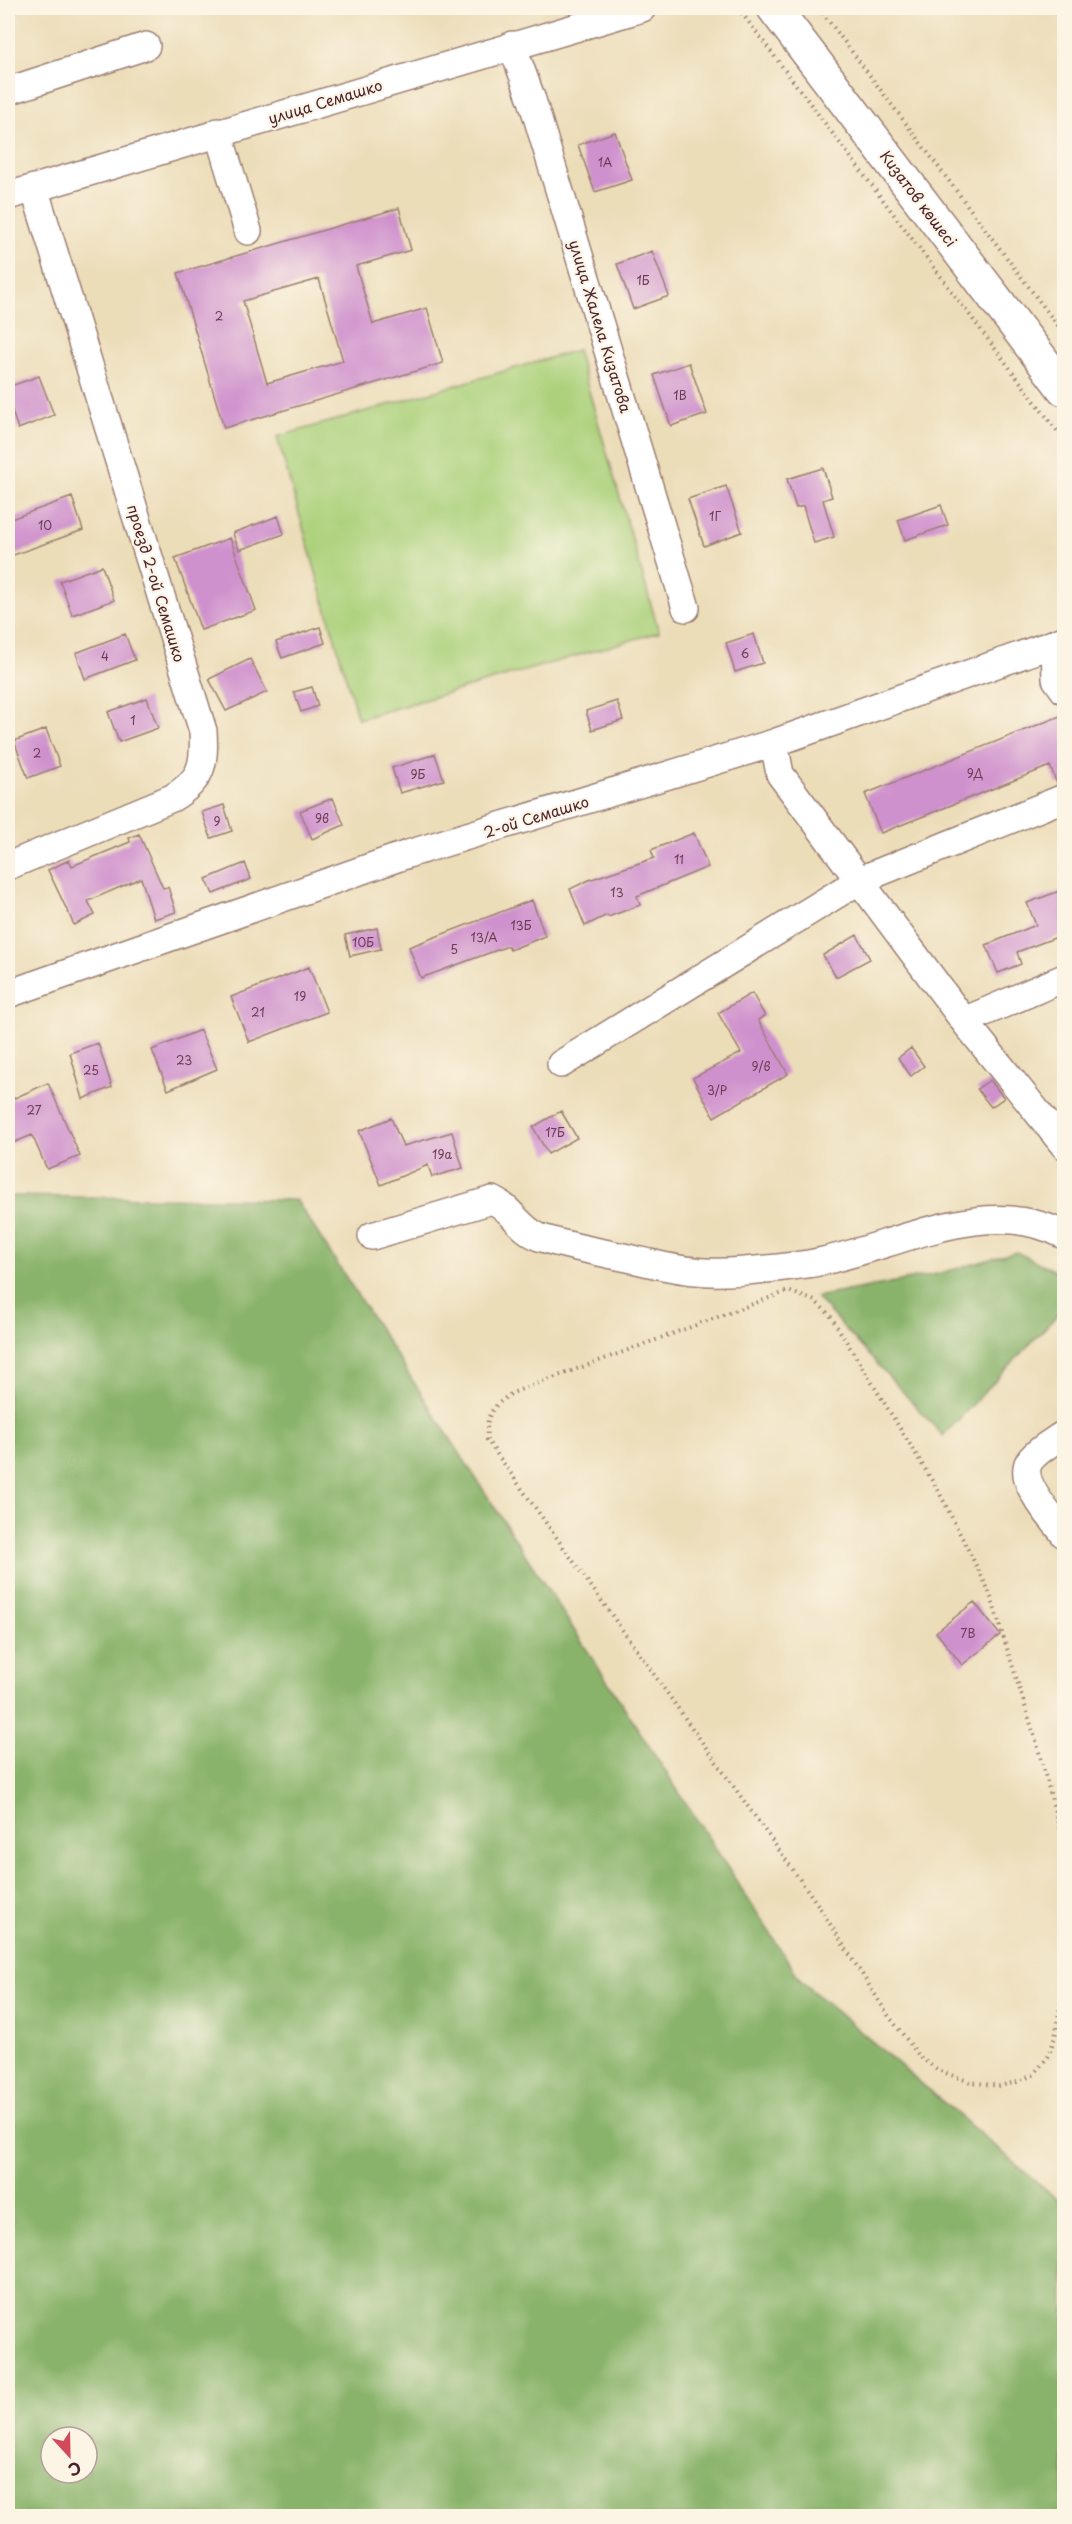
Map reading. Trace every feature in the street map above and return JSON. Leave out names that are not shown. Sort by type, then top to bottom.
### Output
[{"type":"main road","name":"Кизатов көшесі","points":[[774,8],[1065,389]]},
{"type":"street","name":"улица Семашко","points":[[8,196],[642,8]]},
{"type":"street","name":"улица Жалела Кизатова","points":[[512,45],[532,100],[686,608]]},
{"type":"street","points":[[8,87],[146,46]]},
{"type":"street","points":[[218,132],[248,231]]},
{"type":"street","name":"проезд 2-ой Семашко","points":[[8,866],[172,798],[188,788],[199,774],[204,753],[203,731],[34,188]]},
{"type":"street","points":[[1060,641],[1056,679],[1065,690]]},
{"type":"street","name":"2-ой Семашко","points":[[8,994],[408,854],[774,744],[1060,641]]},
{"type":"street","points":[[774,744],[780,774],[964,1021],[1065,1145]]},
{"type":"street","points":[[561,1064],[860,880],[1065,798]]},
{"type":"street","points":[[964,1021],[1065,978]]},
{"type":"street","points":[[372,1236],[492,1200],[503,1206],[520,1226],[539,1237],[696,1272],[810,1264],[929,1231],[997,1219],[1024,1220],[1045,1225],[1065,1235]]},
{"type":"street","points":[[1065,1434],[1030,1460],[1026,1473],[1029,1486],[1065,1534]]},
{"type":"path","points":[[738,8],[1065,440]]},
{"type":"path","points":[[819,8],[1065,334]]},
{"type":"path","points":[[1065,1846],[1037,1744],[989,1591],[938,1490],[830,1315],[815,1301],[788,1291],[512,1393],[494,1406],[486,1421],[487,1440],[818,1905],[888,2015],[920,2057],[938,2070],[970,2082],[999,2086],[1033,2075],[1048,2057],[1055,2037],[1065,1982]]},
{"type":"green space","points":[[577,350],[659,632],[358,719],[277,437]]},
{"type":"green space","points":[[8,1196],[296,1200],[801,1981],[1064,2205],[1064,2516],[8,2516]]},
{"type":"green space","points":[[1016,1252],[1064,1275],[1064,1308],[943,1436],[816,1297],[937,1274]]},
{"type":"building","points":[[615,132],[632,180],[595,192],[578,145]]},
{"type":"building","points":[[399,208],[411,250],[356,266],[373,324],[427,308],[443,363],[224,428],[178,273]],"holes":[[[319,279],[343,361],[267,383],[243,301]]]},
{"type":"building","points":[[652,251],[669,296],[633,309],[617,264]]},
{"type":"building","points":[[689,363],[707,414],[671,426],[654,375]]},
{"type":"building","points":[[39,376],[54,415],[18,429],[8,399],[8,387]]},
{"type":"building","points":[[823,468],[832,497],[823,500],[834,537],[814,543],[803,506],[796,508],[787,479]]},
{"type":"building","points":[[726,486],[742,532],[704,546],[688,499]]},
{"type":"building","points":[[72,497],[83,530],[8,557],[8,520]]},
{"type":"building","points":[[941,505],[948,525],[905,540],[898,520]]},
{"type":"building","points":[[278,516],[284,534],[239,550],[233,533]]},
{"type":"building","points":[[230,538],[256,610],[201,630],[175,558]]},
{"type":"building","points":[[102,566],[114,600],[72,615],[60,581]]},
{"type":"building","points":[[320,627],[325,643],[282,658],[276,642]]},
{"type":"building","points":[[125,634],[135,660],[85,679],[76,653]]},
{"type":"building","points":[[754,634],[763,663],[735,672],[726,643]]},
{"type":"building","points":[[250,659],[267,692],[226,711],[209,679]]},
{"type":"building","points":[[312,687],[318,706],[301,712],[294,692]]},
{"type":"building","points":[[147,698],[158,728],[119,742],[108,712]]},
{"type":"building","points":[[617,701],[623,720],[592,730],[586,711]]},
{"type":"building","points":[[1065,714],[1065,783],[1057,784],[1050,766],[881,833],[865,794]]},
{"type":"building","points":[[46,729],[60,766],[28,778],[14,741]]},
{"type":"building","points":[[435,754],[444,780],[400,793],[392,768]]},
{"type":"building","points":[[333,798],[344,825],[312,839],[300,811]]},
{"type":"building","points":[[224,805],[232,831],[211,838],[202,812]]},
{"type":"building","points":[[694,833],[708,867],[637,896],[640,905],[608,917],[607,915],[585,926],[570,889],[589,880],[654,858],[651,850]]},
{"type":"building","points":[[139,834],[163,888],[168,887],[176,912],[154,919],[141,878],[88,901],[95,915],[74,925],[48,870],[69,860],[72,866],[130,842],[129,838]]},
{"type":"building","points":[[245,863],[251,879],[213,894],[206,879]]},
{"type":"building","points":[[1065,889],[1065,934],[1017,952],[1021,964],[998,973],[986,945],[1036,925],[1027,903]]},
{"type":"building","points":[[532,900],[545,936],[510,950],[508,946],[421,978],[409,947]]},
{"type":"building","points":[[377,928],[381,949],[350,956],[345,935]]},
{"type":"building","points":[[857,935],[870,959],[836,977],[823,955]]},
{"type":"building","points":[[309,967],[327,1012],[249,1042],[231,997]]},
{"type":"building","points":[[752,993],[765,1016],[758,1020],[788,1074],[714,1117],[693,1078],[741,1053],[718,1013]]},
{"type":"building","points":[[200,1030],[217,1069],[168,1090],[152,1050]]},
{"type":"building","points":[[98,1043],[112,1087],[83,1099],[70,1053]]},
{"type":"building","points":[[911,1048],[924,1066],[911,1076],[898,1058]]},
{"type":"building","points":[[990,1080],[1004,1098],[991,1107],[977,1089]]},
{"type":"building","points":[[48,1083],[80,1156],[47,1169],[32,1135],[8,1145],[8,1101]]},
{"type":"building","points":[[561,1111],[577,1138],[548,1154],[533,1127]]},
{"type":"building","points":[[391,1118],[403,1146],[452,1132],[463,1168],[432,1177],[428,1165],[381,1185],[359,1131]]},
{"type":"building","points":[[974,1602],[1000,1635],[962,1665],[936,1632]]}]
